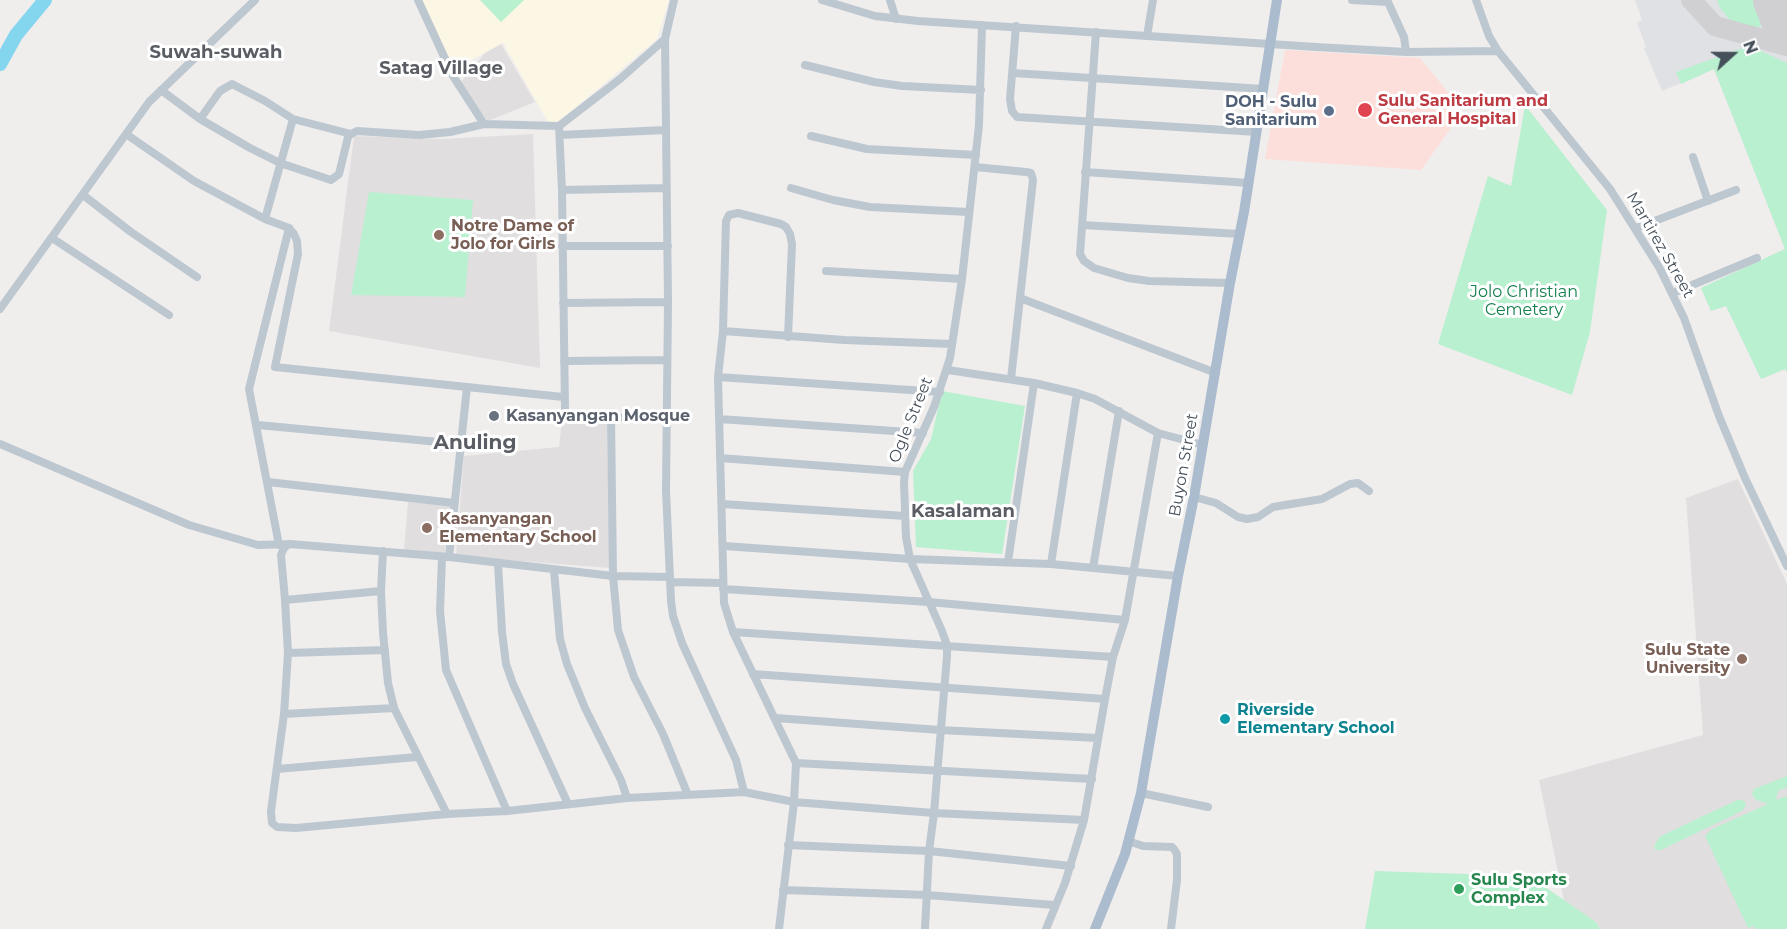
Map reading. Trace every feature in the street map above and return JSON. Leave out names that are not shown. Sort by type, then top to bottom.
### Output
[{"type":"main road","name":"Buyon Street","points":[[1095,929],[1128,841],[1141,793],[1249,183],[1277,0]]},
{"type":"street","points":[[0,309],[149,102],[255,0]]},
{"type":"street","points":[[418,0],[453,76],[484,124]]},
{"type":"street","points":[[674,0],[665,39],[665,188],[668,246],[666,490],[671,601],[676,628],[736,760],[744,792]]},
{"type":"street","points":[[822,0],[875,16],[896,19],[1406,52],[1498,51]]},
{"type":"street","points":[[890,0],[896,19]]},
{"type":"street","points":[[1147,36],[1153,0]]},
{"type":"street","points":[[1352,0],[1388,1],[1404,36],[1406,52]]},
{"type":"street","name":"Martirez Street","points":[[1476,0],[1489,36],[1498,51],[1610,189],[1636,228],[1673,293],[1745,478],[1787,566]]},
{"type":"street","name":"Ogle Street","points":[[925,929],[929,851],[947,645],[910,559],[906,537],[905,472],[948,370],[962,279],[975,167],[981,90],[982,25]]},
{"type":"street","points":[[1016,26],[1010,99],[1012,111],[1017,117],[1257,132]]},
{"type":"street","points":[[1096,32],[1080,254],[1084,261],[1106,273],[1149,281],[1230,283]]},
{"type":"street","points":[[560,130],[665,39]]},
{"type":"street","points":[[805,65],[874,82],[902,86],[981,90]]},
{"type":"street","points":[[1012,73],[1264,89]]},
{"type":"street","points":[[200,119],[220,91],[232,84],[294,119],[351,134],[361,131],[432,134],[484,124],[560,130],[665,130]]},
{"type":"street","points":[[161,90],[200,119],[280,164],[333,179],[341,170],[351,134]]},
{"type":"street","points":[[265,219],[294,119]]},
{"type":"street","points":[[560,130],[565,410],[570,416],[668,418]]},
{"type":"street","points":[[126,134],[194,181],[265,219],[289,228],[297,241],[298,254],[275,367],[563,397]]},
{"type":"street","points":[[811,136],[867,149],[976,155]]},
{"type":"street","points":[[1693,157],[1708,201]]},
{"type":"street","points":[[975,167],[1026,172],[1032,176],[1011,379]]},
{"type":"street","points":[[1085,172],[1249,183]]},
{"type":"street","points":[[562,190],[665,188]]},
{"type":"street","points":[[791,188],[833,200],[870,207],[969,212]]},
{"type":"street","points":[[1636,228],[1736,190]]},
{"type":"street","points":[[83,195],[196,277]]},
{"type":"street","points":[[779,929],[794,802],[796,763],[733,632],[724,603],[718,377],[723,331],[726,220],[729,215],[738,213],[781,224],[790,234],[792,244],[788,337]]},
{"type":"street","points":[[1082,225],[1240,234]]},
{"type":"street","points":[[279,545],[258,425],[249,389],[289,228]]},
{"type":"street","points":[[52,238],[169,315]]},
{"type":"street","points":[[562,246],[668,246]]},
{"type":"street","points":[[1673,293],[1757,258]]},
{"type":"street","points":[[826,271],[962,279]]},
{"type":"street","points":[[1020,298],[1216,374]]},
{"type":"street","points":[[563,303],[668,302]]},
{"type":"street","points":[[723,331],[788,337],[952,344]]},
{"type":"street","points":[[564,361],[668,360]]},
{"type":"street","points":[[948,370],[1034,383],[1077,393],[1119,411],[1158,433],[1203,445]]},
{"type":"street","points":[[718,377],[940,392]]},
{"type":"street","points":[[1008,562],[1034,383]]},
{"type":"street","points":[[467,387],[440,611],[446,670],[507,811]]},
{"type":"street","points":[[1051,564],[1077,393]]},
{"type":"street","points":[[1093,568],[1119,411]]},
{"type":"street","points":[[611,417],[613,576],[618,630],[628,660],[663,734],[688,795]]},
{"type":"street","points":[[719,419],[923,433]]},
{"type":"street","points":[[258,425],[460,444]]},
{"type":"street","points":[[1046,929],[1071,866],[1084,820],[1113,657],[1125,620],[1158,433]]},
{"type":"street","points":[[0,444],[189,525],[258,545],[290,544],[383,551],[613,576],[1125,620]]},
{"type":"street","points":[[720,458],[905,472]]},
{"type":"street","points":[[268,482],[454,503]]},
{"type":"street","points":[[1194,497],[1216,503],[1238,517],[1247,519],[1258,517],[1273,507],[1322,499],[1350,484],[1358,483],[1369,491]]},
{"type":"street","points":[[723,504],[905,516]]},
{"type":"street","points":[[290,544],[284,548],[281,555],[288,653],[284,714],[271,818],[277,827],[296,828],[447,814],[507,811],[627,798],[744,792],[794,802],[934,813],[1084,820]]},
{"type":"street","points":[[724,546],[910,559],[1051,564],[1178,576]]},
{"type":"street","points":[[383,551],[381,591],[384,650],[394,708],[447,814]]},
{"type":"street","points":[[498,564],[506,664],[568,804]]},
{"type":"street","points":[[554,570],[560,639],[567,664],[585,708],[621,780],[627,798]]},
{"type":"street","points":[[285,600],[381,591]]},
{"type":"street","points":[[733,632],[1113,657]]},
{"type":"street","points":[[288,653],[384,650]]},
{"type":"street","points":[[753,674],[1105,699]]},
{"type":"street","points":[[284,714],[394,708]]},
{"type":"street","points":[[776,718],[940,730],[1098,738]]},
{"type":"street","points":[[277,769],[417,757]]},
{"type":"street","points":[[796,763],[1092,779]]},
{"type":"street","points":[[1141,793],[1208,807]]},
{"type":"street","points":[[1128,841],[1143,846],[1172,847],[1177,854],[1177,880],[1171,929]]},
{"type":"street","points":[[788,845],[929,851],[1071,866]]},
{"type":"street","points":[[783,890],[927,895],[1054,906]]},
{"type":"shaded area","points":[[421,0],[669,0],[657,39],[557,123],[548,122],[503,43],[453,70]]},
{"type":"shaded area","points":[[1635,0],[1787,0],[1787,372],[1785,369],[1761,379],[1726,306],[1711,311],[1701,288],[1785,249],[1714,69],[1662,91],[1644,48],[1646,47],[1637,23],[1642,20]]},
{"type":"shaded area","points":[[501,44],[535,102],[488,121],[459,84],[485,53]]},
{"type":"shaded area","name":"Sulu Sanitarium and General Hospital","points":[[1285,50],[1420,58],[1456,102],[1458,118],[1421,170],[1265,159]]},
{"type":"shaded area","name":"Notre Dame of Jolo for Girls","points":[[533,134],[540,368],[329,331],[354,136],[444,139]]},
{"type":"shaded area","points":[[562,420],[607,423],[610,568],[456,556],[464,456],[559,447]]},
{"type":"shaded area","name":"Sulu State University","points":[[1738,479],[1787,584],[1787,929],[1600,929],[1596,922],[1564,901],[1539,780],[1703,735],[1686,498]]},
{"type":"shaded area","name":"Kasanyangan Elementary School","points":[[408,502],[450,506],[445,554],[404,550]]},
{"type":"green space","points":[[480,0],[524,0],[501,22]]},
{"type":"green space","points":[[1717,0],[1761,0],[1766,11],[1765,22],[1755,30],[1736,23],[1729,19]]},
{"type":"green space","points":[[1746,47],[1787,63],[1787,372],[1785,369],[1761,379],[1726,306],[1711,311],[1701,288],[1785,249],[1714,69],[1681,84],[1676,72]]},
{"type":"green space","name":"Jolo Christian Cemetery","points":[[1525,105],[1607,210],[1590,332],[1572,395],[1438,344],[1488,176],[1511,186]]},
{"type":"green space","points":[[369,192],[473,200],[465,297],[351,295]]},
{"type":"green space","points":[[942,391],[1025,406],[1002,554],[916,547],[913,471],[931,439]]},
{"type":"green space","points":[[1787,776],[1787,787],[1778,791],[1776,800],[1787,796],[1787,929],[1756,929],[1754,926],[1748,928],[1705,836],[1712,829],[1768,804],[1756,800],[1752,794],[1754,789]]},
{"type":"green space","points":[[1737,800],[1745,802],[1746,805],[1742,811],[1661,850],[1656,850],[1654,847],[1659,837]]},
{"type":"green space","name":"Sulu Sports Complex","points":[[1375,871],[1529,876],[1596,922],[1600,929],[1365,929]]},
{"type":"waterway","points":[[0,64],[16,35],[45,0]]},
{"type":"taxiway","points":[[1691,0],[1715,26],[1787,46]]},
{"type":"runway","points":[[1778,0],[1787,22]]},
{"type":"place","name":"Sulu Sanitarium and General Hospital","points":[[1365,110]]},
{"type":"place","name":"DOH - Sulu Sanitarium","points":[[1329,111]]},
{"type":"place","name":"Notre Dame of Jolo for Girls","points":[[439,235]]},
{"type":"place","name":"Kasanyangan Mosque","points":[[494,416]]},
{"type":"place","name":"Kasanyangan Elementary School","points":[[427,528]]},
{"type":"place","name":"Sulu State University","points":[[1742,659]]},
{"type":"place","name":"Riverside Elementary School","points":[[1225,719]]},
{"type":"place","name":"Sulu Sports Complex","points":[[1459,889]]},
{"type":"district","name":"Suwah-suwah","points":[[216,53]]},
{"type":"district","name":"Satag Village","points":[[441,69]]},
{"type":"district","name":"Anuling","points":[[475,443]]},
{"type":"district","name":"Kasalaman","points":[[963,512]]}]
